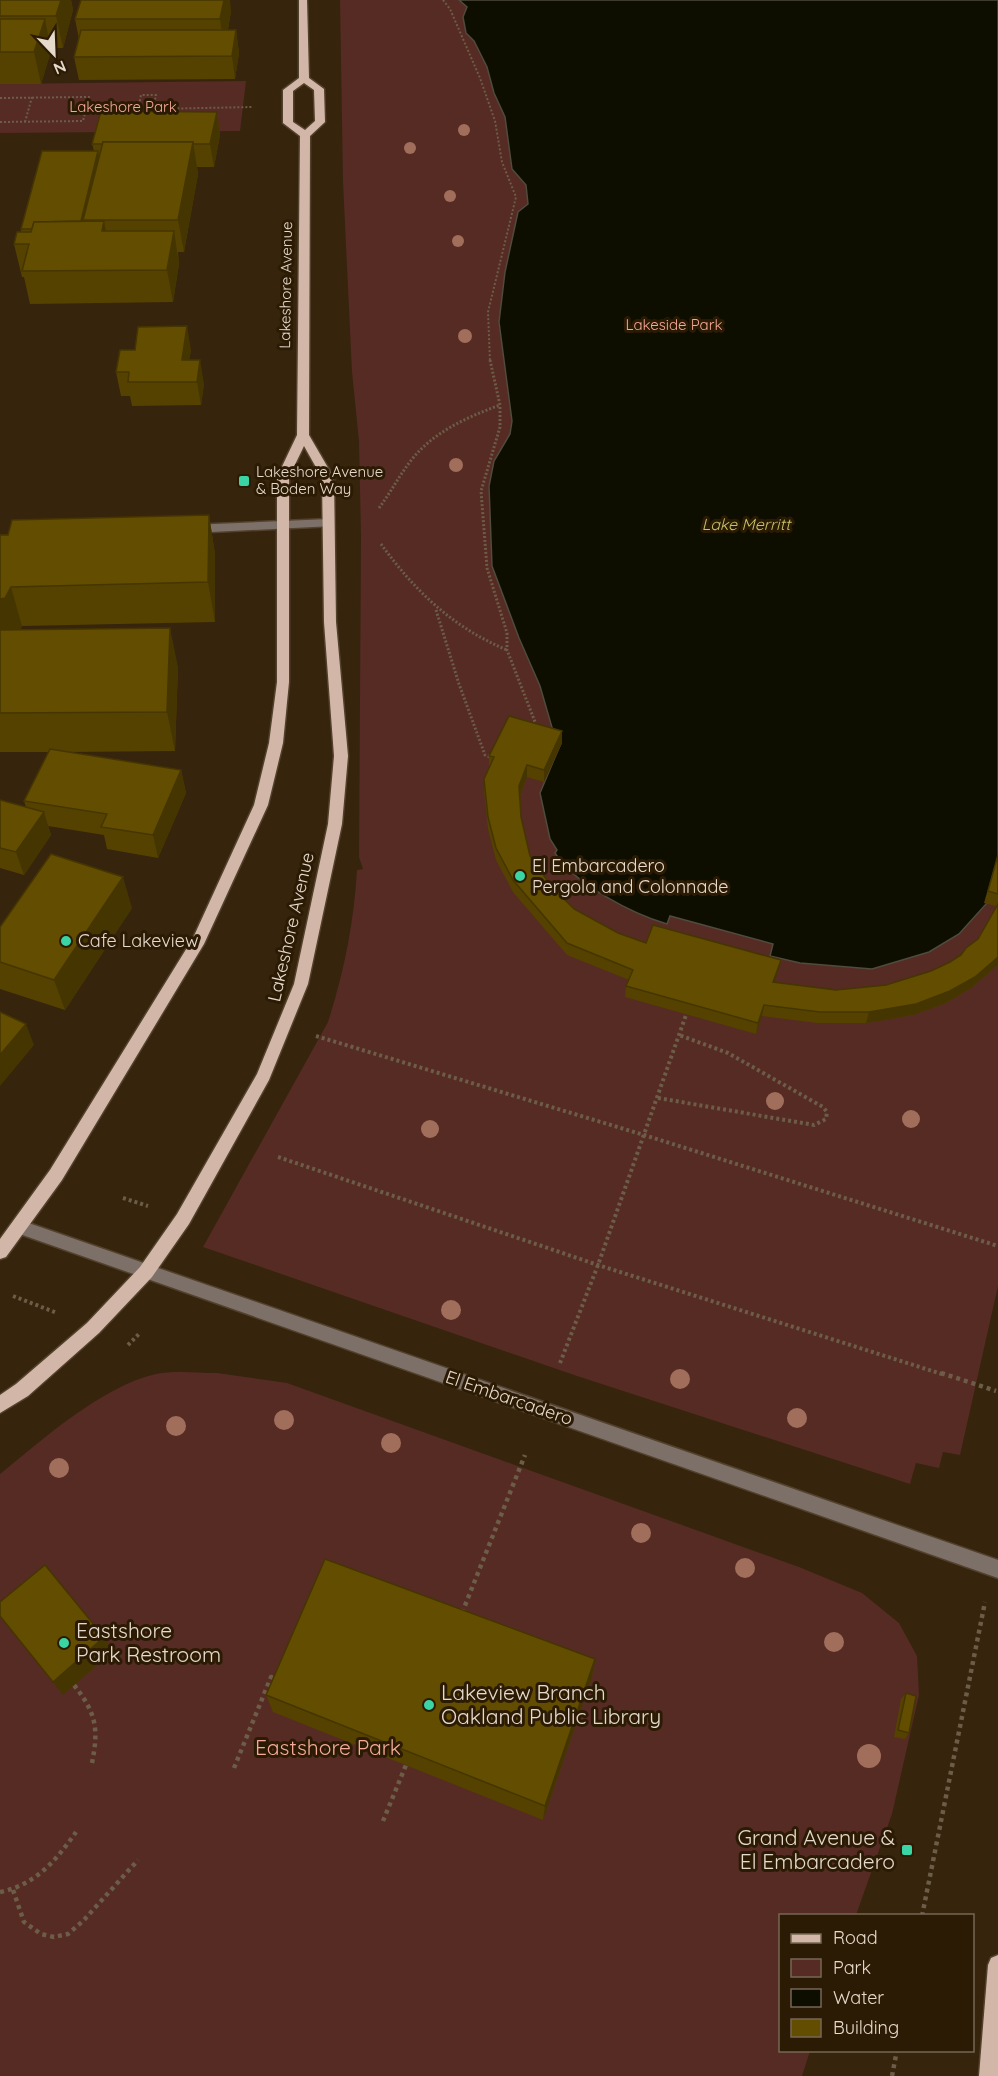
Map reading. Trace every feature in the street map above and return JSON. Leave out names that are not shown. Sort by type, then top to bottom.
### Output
[{"type":"main road","points":[[303,0],[304,79]]},
{"type":"main road","points":[[304,79],[319,89],[320,114],[320,122],[305,135],[288,123],[288,90],[304,79]]},
{"type":"main road","name":"Lakeshore Avenue","points":[[0,1252],[20,1227],[128,1059],[199,940],[261,805],[276,743],[283,682],[283,477],[303,435],[305,135]]},
{"type":"main road","name":"Lakeshore Avenue","points":[[0,1405],[22,1390],[93,1328],[146,1272],[183,1218],[264,1076],[286,1027],[301,984],[335,824],[341,756],[330,622],[328,478],[303,435]]},
{"type":"main road","points":[[990,2076],[998,1965]]},
{"type":"street","points":[[182,530],[329,523]]},
{"type":"street","name":"El Embarcadero","points":[[20,1227],[994,1568]]},
{"type":"path","points":[[443,0],[450,9],[480,78],[495,121],[502,162],[516,197],[488,312],[490,367],[500,405],[500,427],[481,491],[487,568],[507,633],[507,650],[537,727]]},
{"type":"path","points":[[135,121],[141,95],[156,95],[152,115]]},
{"type":"path","points":[[0,98],[89,97],[83,121],[0,122]]},
{"type":"path","points":[[25,122],[32,98]]},
{"type":"path","points":[[153,109],[253,107]]},
{"type":"path","points":[[86,109],[138,109]]},
{"type":"path","points":[[380,508],[393,491],[405,468],[435,435],[466,418],[500,405]]},
{"type":"path","points":[[381,544],[401,572],[436,610],[455,625],[492,645],[507,650]]},
{"type":"path","points":[[436,610],[459,684],[485,755],[495,759]]},
{"type":"path","points":[[560,1363],[598,1265],[686,1015]]},
{"type":"path","points":[[286,1027],[644,1135],[998,1246]]},
{"type":"path","points":[[658,1098],[814,1125],[826,1119],[827,1112],[823,1107],[728,1053],[679,1035]]},
{"type":"path","points":[[278,1157],[598,1265],[996,1391]]},
{"type":"path","points":[[123,1198],[148,1206]]},
{"type":"path","points":[[13,1296],[58,1314]]},
{"type":"path","points":[[461,1616],[525,1455]]},
{"type":"path","points":[[922,1914],[994,1568]]},
{"type":"path","points":[[234,1768],[271,1677],[285,1682]]},
{"type":"path","points":[[74,1685],[92,1707],[96,1722],[92,1763]]},
{"type":"path","points":[[382,1821],[406,1765]]},
{"type":"path","points":[[0,1892],[14,1890],[38,1876],[58,1858],[76,1832]]},
{"type":"path","points":[[14,1890],[24,1922],[41,1934],[54,1937],[68,1934],[83,1921],[138,1860]]},
{"type":"path","points":[[892,2076],[897,2052]]},
{"type":"green space","name":"Lakeside Park","points":[[340,0],[998,0],[998,1286],[960,1455],[943,1452],[939,1468],[916,1463],[910,1484],[577,1376],[203,1247],[328,1022],[347,947],[357,870],[363,869],[359,857],[361,537],[359,441],[352,372],[343,182]]},
{"type":"green space","name":"Lakeshore Park","points":[[246,81],[240,131],[0,133],[0,84]]},
{"type":"green space","name":"Eastshore Park","points":[[217,1373],[287,1383],[799,1567],[862,1593],[899,1623],[917,1656],[919,1695],[892,1814],[856,1914],[779,1914],[779,2052],[810,2052],[802,2076],[0,2076],[0,1474],[74,1416],[115,1390],[156,1374]]},
{"type":"water","name":"Lake Merritt","points":[[459,0],[998,0],[998,860],[987,903],[959,934],[929,952],[872,969],[800,963],[770,956],[773,944],[670,916],[667,924],[638,913],[605,896],[576,876],[555,853],[557,850],[550,839],[540,793],[561,743],[553,731],[540,686],[492,566],[489,486],[494,461],[510,434],[512,421],[499,322],[505,272],[518,212],[528,204],[526,185],[512,169],[505,117],[494,93],[487,67],[474,41],[466,33],[463,17],[467,7]]},
{"type":"building","points":[[0,0],[61,0],[56,16],[0,16]]},
{"type":"building","points":[[81,0],[224,0],[220,19],[75,19]]},
{"type":"building","points":[[0,19],[45,19],[34,52],[0,52]]},
{"type":"building","points":[[81,30],[236,30],[232,56],[74,57]]},
{"type":"building","points":[[101,111],[217,112],[210,144],[103,142],[103,144],[92,144]]},
{"type":"building","points":[[103,142],[193,142],[178,220],[83,220]]},
{"type":"building","points":[[42,151],[98,151],[81,221],[34,222],[32,229],[21,229]]},
{"type":"building","points":[[104,221],[102,231],[174,231],[167,270],[22,271],[29,244],[14,244],[17,232],[31,232],[34,222]]},
{"type":"building","points":[[187,326],[182,360],[200,360],[197,382],[128,382],[129,372],[116,372],[120,350],[135,350],[138,327]]},
{"type":"building","points":[[209,515],[208,582],[11,587],[5,598],[0,599],[0,535],[8,535],[12,520]]},
{"type":"building","points":[[170,628],[167,712],[0,713],[0,630]]},
{"type":"building","name":"El Embarcadero Pergola and Colonnade","points":[[509,716],[562,731],[544,770],[527,765],[519,786],[521,817],[530,856],[551,886],[574,909],[618,933],[646,943],[653,925],[781,960],[773,982],[836,990],[886,985],[931,971],[950,962],[978,939],[998,904],[998,957],[975,977],[950,991],[916,1004],[869,1012],[820,1012],[764,1005],[758,1023],[626,986],[633,970],[567,943],[513,880],[496,848],[488,817],[484,779],[494,757],[489,756]]},
{"type":"building","points":[[50,749],[181,770],[153,835],[101,827],[107,814],[24,801]]},
{"type":"building","points":[[0,800],[44,812],[16,852],[0,848]]},
{"type":"building","points":[[51,854],[123,877],[54,980],[0,962],[0,927]]},
{"type":"building","points":[[998,855],[998,894],[988,891]]},
{"type":"building","points":[[0,1012],[26,1024],[0,1055]]},
{"type":"building","name":"Lakeview Branch Oakland Public Library","points":[[325,1559],[595,1659],[545,1806],[266,1695]]},
{"type":"building","name":"Eastshore Park Restroom","points":[[45,1565],[104,1637],[53,1682],[0,1616],[0,1602]]},
{"type":"building","points":[[906,1693],[916,1696],[909,1733],[898,1730]]},
{"type":"place","name":"Lakeshore Avenue & Boden Way","points":[[244,481]]},
{"type":"place","name":"El Embarcadero Pergola and Colonnade","points":[[520,876]]},
{"type":"place","name":"Cafe Lakeview","points":[[66,941]]},
{"type":"place","name":"Eastshore Park Restroom","points":[[64,1643]]},
{"type":"place","name":"Lakeview Branch Oakland Public Library","points":[[429,1705]]},
{"type":"place","name":"Grand Avenue & El Embarcadero","points":[[907,1850]]}]
